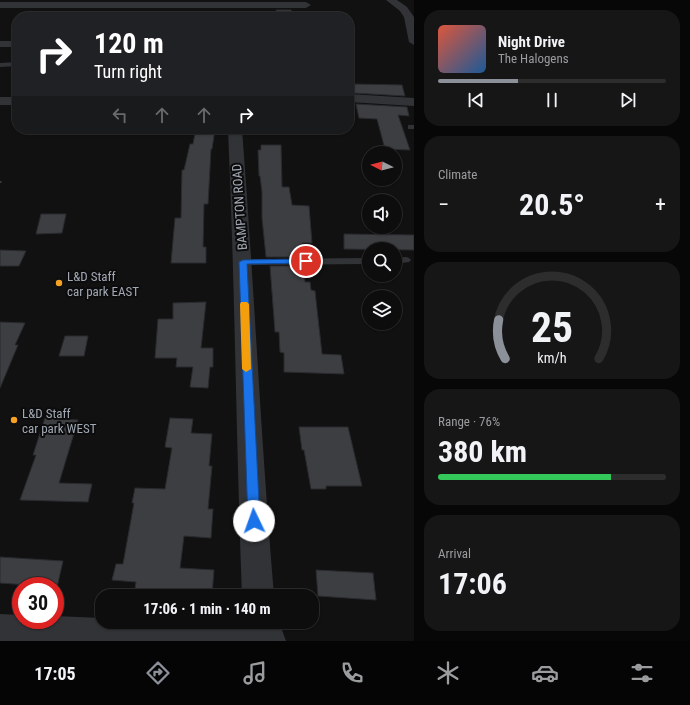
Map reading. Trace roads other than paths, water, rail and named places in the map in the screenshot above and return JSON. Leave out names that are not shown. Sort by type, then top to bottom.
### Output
[{"type":"street","points":[[391,0],[407,12],[411,18],[414,37]]},
{"type":"street","points":[[0,5],[305,3]]},
{"type":"street","points":[[0,44],[12,44]]},
{"type":"street","points":[[354,98],[414,102]]},
{"type":"street","points":[[0,101],[12,101]]},
{"type":"street","name":"BAMPTON ROAD","points":[[235,134],[243,262],[250,462],[258,589]]},
{"type":"street","points":[[0,629],[41,635],[270,641]]},
{"type":"street","points":[[259,629],[260,640]]},
{"type":"lane","points":[[0,65],[12,64]]},
{"type":"lane","points":[[243,262],[362,261]]},
{"type":"place","name":"L&D Staff car park EAST","points":[[59,283]]},
{"type":"place","name":"L&D Staff car park WEST","points":[[14,420]]}]
